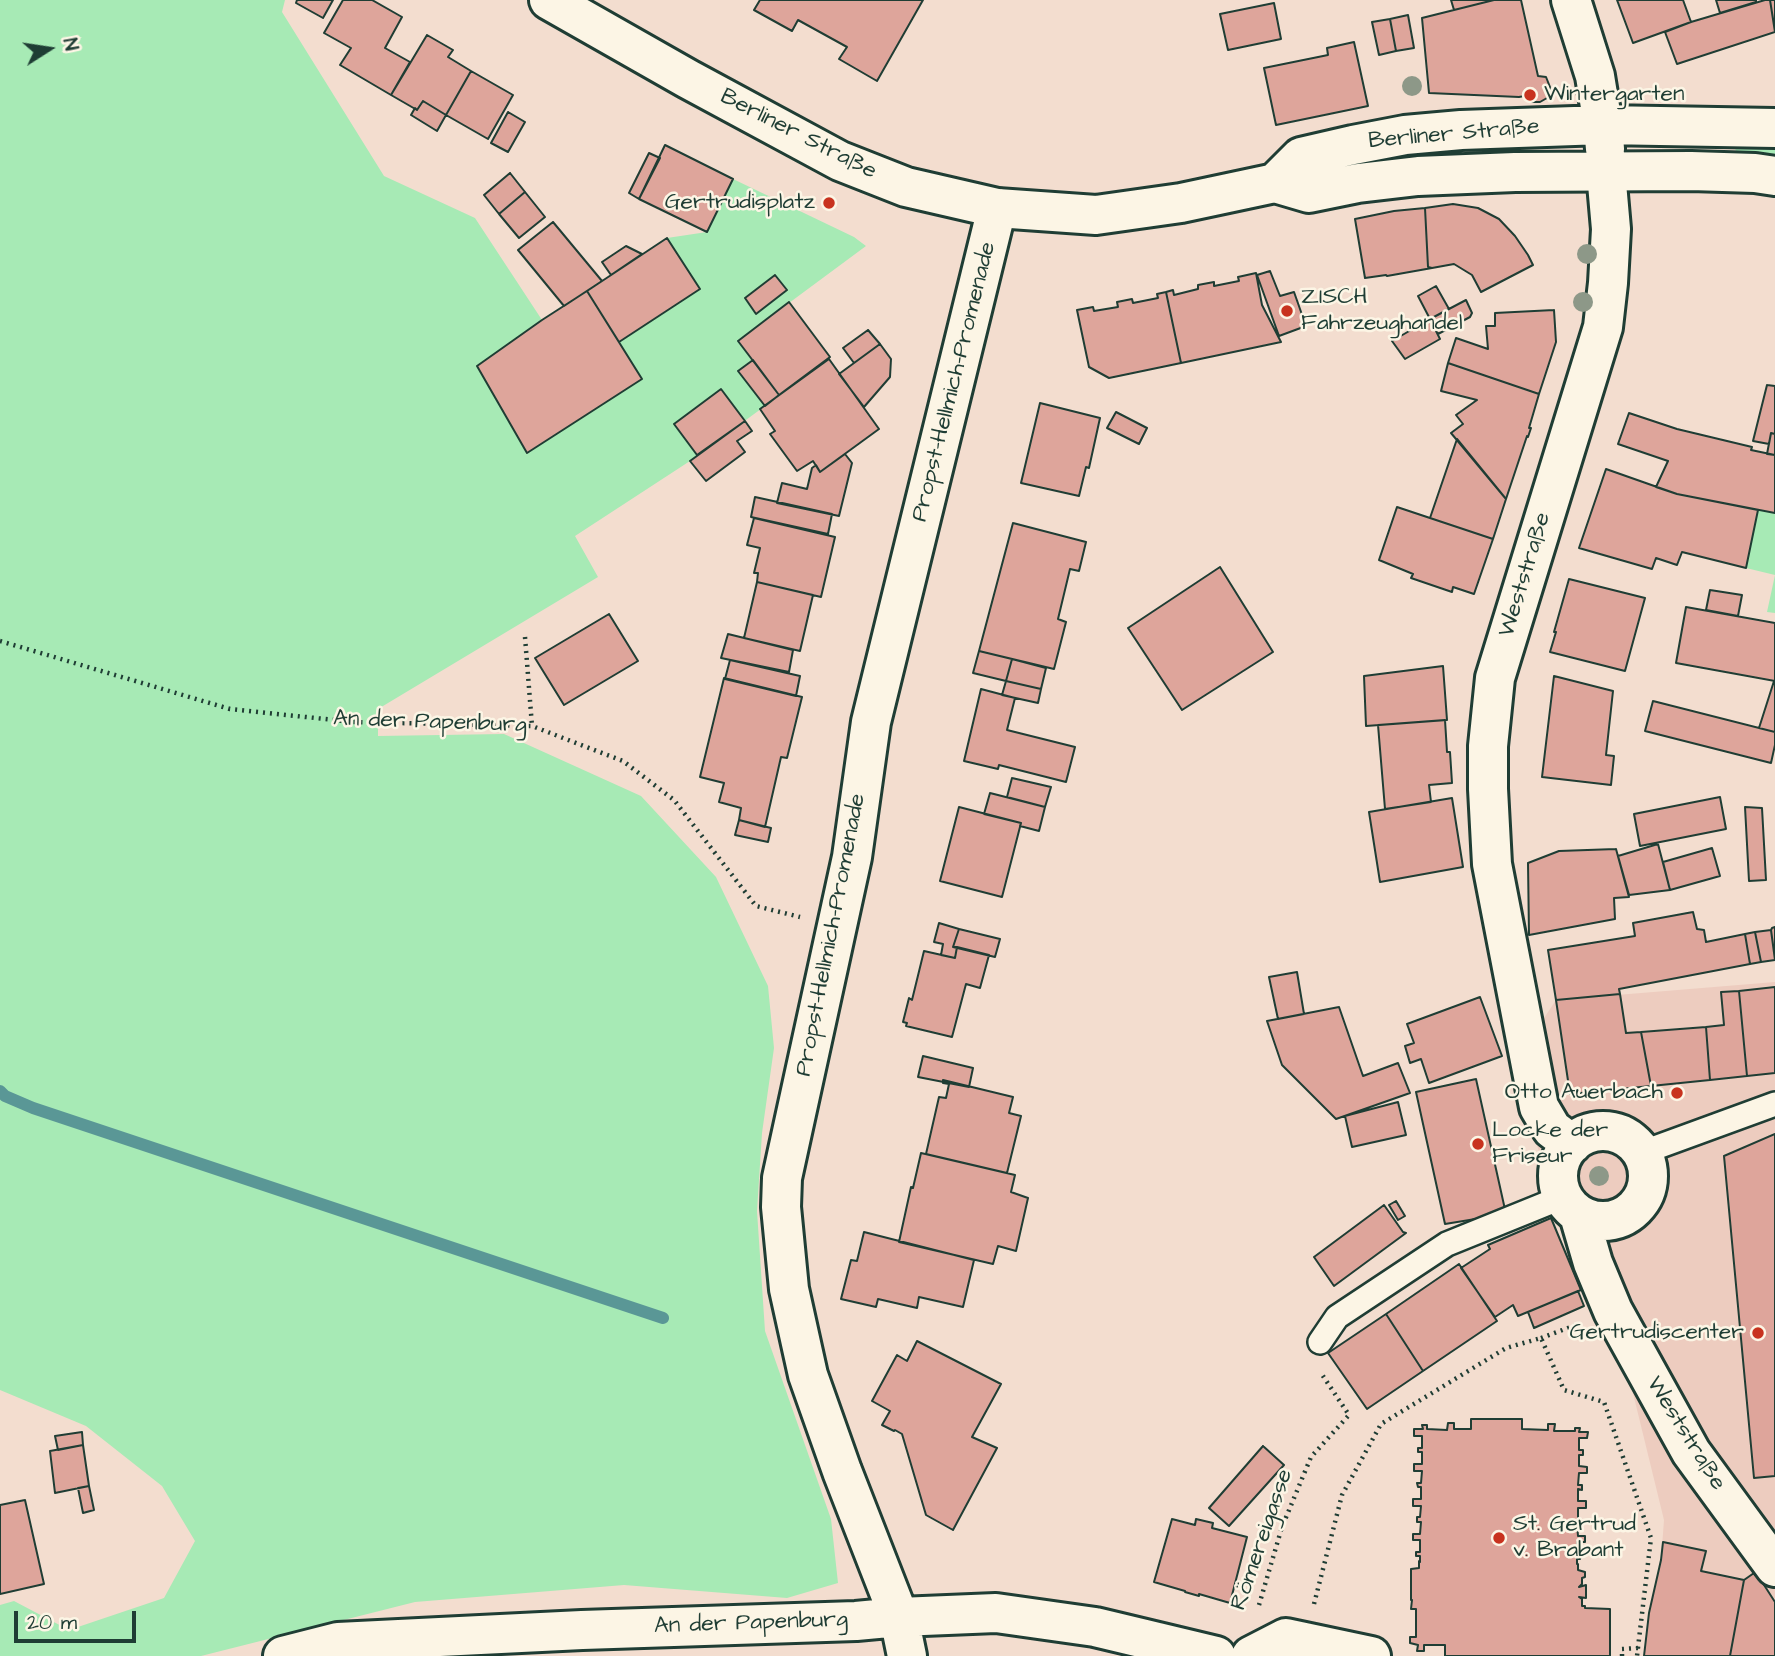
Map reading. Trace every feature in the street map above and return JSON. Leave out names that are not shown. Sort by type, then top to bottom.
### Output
[{"type":"street","name":"Berliner Straße","points":[[549,0],[840,161],[906,187],[997,208],[1096,215],[1181,203],[1275,183],[1309,193],[1358,183],[1418,176],[1515,172],[1691,171],[1775,176]]},
{"type":"street","name":"Weststraße","points":[[1571,0],[1595,76],[1603,125],[1611,229],[1608,283],[1603,327],[1495,678],[1488,746],[1492,864],[1539,1107],[1552,1129],[1572,1144],[1563,1155],[1558,1169],[1559,1183],[1571,1206],[1613,1311],[1691,1452],[1775,1567]]},
{"type":"street","name":"Berliner Straße","points":[[1275,183],[1301,157],[1405,135],[1603,125],[1775,128]]},
{"type":"street","name":"Propst-Hellmich-Promenade","points":[[907,1656],[899,1617],[808,1375],[789,1289],[781,1207],[782,1178],[852,857],[871,722],[997,208]]},
{"type":"street","points":[[1571,1206],[1593,1220],[1608,1221],[1622,1217],[1635,1208],[1643,1196],[1647,1181],[1647,1166],[1641,1153],[1627,1138],[1608,1132],[1588,1133],[1572,1144]]},
{"type":"street","name":"An der Papenburg","points":[[283,1656],[338,1642],[996,1613],[1095,1627],[1216,1656]]},
{"type":"street","points":[[1251,1656],[1286,1638],[1371,1656]]},
{"type":"lane","points":[[1641,1153],[1775,1104]]},
{"type":"lane","points":[[1320,1342],[1337,1317],[1447,1244],[1571,1206]]},
{"type":"path","points":[[525,637],[532,726]]},
{"type":"path","name":"An der Papenburg","points":[[0,640],[230,709],[353,722],[532,726],[623,761],[674,800],[756,906],[838,927]]},
{"type":"path","points":[[1315,1603],[1342,1495],[1381,1424],[1506,1348],[1541,1338],[1564,1390],[1604,1402],[1651,1538],[1637,1656]]},
{"type":"path","name":"Römereigasse","points":[[1256,1616],[1282,1527],[1311,1457],[1349,1415],[1307,1352],[1320,1342]]},
{"type":"path","points":[[1622,1656],[1622,1649],[1638,1647]]},
{"type":"shaded area","points":[[1775,982],[1775,1656],[1661,1560],[1664,1520],[1631,1385],[1591,1292],[1563,1216],[1554,1206],[1527,1109],[1558,1100],[1540,1024],[1556,1000]]},
{"type":"green space","points":[[0,0],[285,0],[282,12],[384,176],[475,218],[542,320],[667,238],[707,232],[733,179],[854,237],[866,246],[739,340],[753,360],[739,371],[765,406],[690,461],[575,536],[598,577],[378,709],[378,736],[504,734],[641,796],[716,877],[768,986],[774,1048],[762,1133],[757,1211],[765,1331],[831,1519],[838,1583],[787,1598],[624,1585],[415,1602],[201,1656],[0,1656],[0,1605],[14,1601],[69,1630],[164,1598],[195,1541],[162,1486],[86,1426],[0,1390]]},
{"type":"green space","points":[[1735,146],[1775,148],[1775,156],[1736,153]]},
{"type":"green space","points":[[1758,510],[1775,513],[1775,575],[1746,568]]},
{"type":"green space","points":[[1775,575],[1775,613],[1767,612]]},
{"type":"building","points":[[297,0],[333,0],[323,18],[296,3]]},
{"type":"building","points":[[343,0],[372,0],[402,17],[385,48],[410,62],[391,95],[340,65],[351,48],[324,33]]},
{"type":"building","points":[[760,0],[923,0],[877,81],[839,59],[847,47],[798,20],[792,31],[754,10]]},
{"type":"building","points":[[1451,0],[1494,0],[1454,10]]},
{"type":"building","points":[[1494,0],[1521,0],[1538,76],[1546,77],[1550,87],[1547,98],[1532,102],[1530,95],[1519,97],[1429,93],[1422,18]]},
{"type":"building","points":[[1617,0],[1683,0],[1691,22],[1633,43]]},
{"type":"building","points":[[1716,0],[1756,0],[1756,2],[1720,13]]},
{"type":"building","points":[[1770,0],[1775,32],[1677,64],[1665,32]]},
{"type":"building","points":[[1770,0],[1775,0],[1775,31]]},
{"type":"building","points":[[1274,3],[1281,39],[1228,50],[1220,14]]},
{"type":"building","points":[[1408,15],[1414,48],[1396,51],[1390,19]]},
{"type":"building","points":[[1390,19],[1396,51],[1379,55],[1372,22]]},
{"type":"building","points":[[427,35],[453,50],[448,57],[471,71],[446,115],[423,101],[417,110],[391,95]]},
{"type":"building","points":[[1354,42],[1368,106],[1276,125],[1264,68],[1328,55],[1327,48]]},
{"type":"building","points":[[471,71],[513,95],[488,139],[446,115]]},
{"type":"building","points":[[423,101],[446,115],[437,131],[411,115]]},
{"type":"building","points":[[508,112],[525,122],[508,152],[491,143]]},
{"type":"building","points":[[665,145],[733,179],[707,232],[639,199]]},
{"type":"building","points":[[649,153],[660,158],[639,199],[629,193]]},
{"type":"building","points":[[510,173],[525,192],[499,214],[484,195]]},
{"type":"building","points":[[525,192],[545,217],[519,238],[499,214]]},
{"type":"building","points":[[1453,204],[1478,208],[1499,219],[1515,236],[1533,265],[1481,292],[1472,275],[1454,264],[1428,267],[1425,208]]},
{"type":"building","points":[[1425,208],[1428,267],[1432,268],[1365,278],[1355,219]]},
{"type":"building","points":[[553,222],[602,281],[564,306],[518,250]]},
{"type":"building","points":[[667,238],[700,289],[619,342],[587,291]]},
{"type":"building","points":[[626,246],[642,254],[611,275],[602,262]]},
{"type":"building","points":[[1270,271],[1280,296],[1294,292],[1306,326],[1279,336],[1257,275]]},
{"type":"building","points":[[1256,273],[1262,305],[1281,342],[1181,363],[1166,292],[1173,290],[1174,295],[1198,289],[1198,285],[1214,282],[1214,286],[1239,281],[1238,277]]},
{"type":"building","points":[[775,275],[787,290],[756,314],[745,298]]},
{"type":"building","points":[[1436,286],[1449,309],[1430,319],[1418,296]]},
{"type":"building","points":[[587,291],[642,379],[527,453],[477,366]]},
{"type":"building","points":[[1166,292],[1181,363],[1109,378],[1089,367],[1077,310],[1093,307],[1094,311],[1118,307],[1117,302],[1132,299],[1133,303],[1158,298],[1157,294]]},
{"type":"building","points":[[1466,300],[1472,313],[1470,317],[1438,334],[1430,319]]},
{"type":"building","points":[[789,302],[830,357],[779,395],[738,341]]},
{"type":"building","points":[[1554,310],[1556,342],[1539,394],[1448,363],[1456,338],[1488,349],[1486,326],[1495,326],[1495,313]]},
{"type":"building","points":[[1430,319],[1440,339],[1405,359],[1392,341]]},
{"type":"building","points":[[868,330],[880,344],[854,363],[843,348]]},
{"type":"building","points":[[880,344],[891,359],[890,377],[864,407],[839,374]]},
{"type":"building","points":[[829,359],[879,429],[820,472],[813,461],[797,471],[770,434],[775,431],[760,409]]},
{"type":"building","points":[[753,360],[779,395],[765,406],[738,371]]},
{"type":"building","points":[[1448,363],[1539,394],[1531,428],[1506,499],[1451,433],[1463,424],[1456,415],[1477,400],[1441,391]]},
{"type":"building","points":[[1767,385],[1775,386],[1775,434],[1771,433],[1769,444],[1753,441]]},
{"type":"building","points":[[721,389],[745,421],[697,455],[674,424]]},
{"type":"building","points":[[1040,403],[1100,418],[1089,468],[1086,467],[1079,496],[1021,483]]},
{"type":"building","points":[[1116,412],[1147,428],[1139,444],[1107,428]]},
{"type":"building","points":[[1629,413],[1677,429],[1775,455],[1775,513],[1677,494],[1656,487],[1668,461],[1618,444]]},
{"type":"building","points":[[745,421],[752,431],[737,441],[745,452],[706,481],[690,461]]},
{"type":"building","points":[[1771,433],[1775,434],[1775,455],[1767,454]]},
{"type":"building","points":[[1457,439],[1506,499],[1493,539],[1430,518]]},
{"type":"building","points":[[845,454],[852,463],[839,516],[777,503],[782,483],[807,489],[812,468],[816,465],[820,472]]},
{"type":"building","points":[[1606,469],[1677,494],[1758,510],[1746,568],[1682,552],[1677,565],[1656,558],[1652,569],[1579,548]]},
{"type":"building","points":[[755,497],[832,514],[828,534],[751,517]]},
{"type":"building","points":[[1397,507],[1493,539],[1474,594],[1453,587],[1452,592],[1411,578],[1413,574],[1379,560]]},
{"type":"building","points":[[754,518],[835,537],[821,597],[757,582],[758,573],[754,573],[760,548],[747,545]]},
{"type":"building","points":[[1013,523],[1086,542],[1079,571],[1070,569],[1058,619],[1066,622],[1054,669],[979,651]]},
{"type":"building","points":[[1220,567],[1273,652],[1182,710],[1128,628]]},
{"type":"building","points":[[1569,579],[1645,598],[1625,671],[1550,652]]},
{"type":"building","points":[[757,582],[813,595],[800,651],[744,638]]},
{"type":"building","points":[[1710,590],[1742,595],[1738,616],[1706,610]]},
{"type":"building","points":[[1686,607],[1775,623],[1775,681],[1676,663]]},
{"type":"building","points":[[609,614],[638,661],[564,705],[535,658]]},
{"type":"building","points":[[728,634],[793,650],[789,672],[721,658]]},
{"type":"building","points":[[979,651],[1012,659],[1006,681],[973,673]]},
{"type":"building","points":[[1012,659],[1046,668],[1041,689],[1006,681]]},
{"type":"building","points":[[730,660],[800,676],[796,696],[725,679]]},
{"type":"building","points":[[1443,666],[1447,720],[1366,726],[1364,676]]},
{"type":"building","points":[[1554,676],[1613,691],[1606,755],[1614,756],[1611,785],[1542,777]]},
{"type":"building","points":[[724,678],[802,697],[787,758],[781,757],[765,827],[739,820],[741,808],[719,802],[724,783],[700,777]]},
{"type":"building","points":[[1006,681],[1041,689],[1038,703],[1002,695]]},
{"type":"building","points":[[1775,681],[1775,732],[1759,728]]},
{"type":"building","points":[[981,689],[1015,698],[1007,730],[1075,747],[1066,782],[999,765],[998,769],[964,761]]},
{"type":"building","points":[[1653,701],[1775,732],[1771,763],[1645,731]]},
{"type":"building","points":[[1445,720],[1452,783],[1429,785],[1431,802],[1385,809],[1378,725]]},
{"type":"building","points":[[1012,778],[1051,787],[1045,807],[1007,797]]},
{"type":"building","points":[[990,793],[1045,807],[1039,831],[1020,826],[1021,823],[984,814]]},
{"type":"building","points":[[1720,797],[1726,829],[1640,846],[1634,814]]},
{"type":"building","points":[[1452,798],[1463,867],[1380,882],[1369,812]]},
{"type":"building","points":[[959,807],[1021,823],[1002,897],[940,881]]},
{"type":"building","points":[[1745,807],[1762,808],[1766,880],[1749,881]]},
{"type":"building","points":[[739,820],[771,828],[768,842],[735,835]]},
{"type":"building","points":[[1658,844],[1670,890],[1629,895],[1618,856]]},
{"type":"building","points":[[1712,848],[1720,876],[1670,890],[1663,862]]},
{"type":"building","points":[[1616,849],[1629,897],[1614,898],[1615,919],[1529,935],[1528,863],[1559,851]]},
{"type":"building","points":[[1693,912],[1697,929],[1704,930],[1706,942],[1745,934],[1750,964],[1619,989],[1620,994],[1556,1000],[1548,950],[1635,936],[1633,923]]},
{"type":"building","points":[[939,923],[959,929],[953,947],[957,947],[955,958],[941,955],[943,944],[934,942]]},
{"type":"building","points":[[1775,927],[1775,959],[1771,930]]},
{"type":"building","points":[[959,929],[1000,939],[995,957],[953,947]]},
{"type":"building","points":[[1771,930],[1775,960],[1761,962],[1755,932]]},
{"type":"building","points":[[1755,932],[1761,962],[1750,964],[1745,934]]},
{"type":"building","points":[[957,947],[989,955],[980,988],[966,984],[952,1037],[906,1026],[907,1023],[903,1022],[909,998],[912,1000],[924,951],[955,958]]},
{"type":"building","points":[[1297,972],[1304,1014],[1278,1019],[1269,977]]},
{"type":"building","points":[[1775,987],[1775,1073],[1747,1076],[1739,991]]},
{"type":"building","points":[[1739,991],[1747,1076],[1710,1080],[1706,1027],[1724,1025],[1721,992]]},
{"type":"building","points":[[1620,994],[1626,1033],[1641,1032],[1651,1086],[1570,1094],[1556,1000]]},
{"type":"building","points":[[1480,997],[1502,1056],[1429,1083],[1421,1059],[1410,1063],[1405,1046],[1414,1043],[1407,1024]]},
{"type":"building","points":[[1339,1007],[1363,1076],[1398,1063],[1410,1093],[1336,1119],[1282,1065],[1267,1021]]},
{"type":"building","points":[[1706,1027],[1710,1080],[1651,1086],[1641,1032]]},
{"type":"building","points":[[923,1056],[973,1068],[969,1087],[918,1077]]},
{"type":"building","points":[[1476,1079],[1506,1214],[1445,1224],[1416,1092]]},
{"type":"building","points":[[943,1080],[1013,1097],[1009,1113],[1021,1116],[1007,1173],[926,1154],[939,1097],[946,1098],[949,1084],[943,1083]]},
{"type":"building","points":[[1398,1102],[1406,1135],[1352,1147],[1345,1116]]},
{"type":"building","name":"Gertrudiscenter","points":[[1775,1134],[1775,1476],[1754,1478],[1724,1156]]},
{"type":"building","points":[[921,1153],[1015,1175],[1011,1192],[1028,1198],[1016,1251],[998,1246],[993,1264],[899,1242]]},
{"type":"building","points":[[1396,1201],[1405,1216],[1398,1220],[1389,1205]]},
{"type":"building","points":[[1384,1205],[1406,1233],[1334,1286],[1314,1257]]},
{"type":"building","points":[[1551,1218],[1581,1290],[1518,1316],[1513,1305],[1495,1317],[1461,1268],[1490,1249],[1488,1245]]},
{"type":"building","points":[[864,1232],[974,1260],[963,1307],[919,1297],[917,1308],[878,1299],[876,1307],[841,1299],[851,1260],[857,1261]]},
{"type":"building","points":[[1459,1264],[1497,1321],[1423,1371],[1386,1314]]},
{"type":"building","points":[[1578,1291],[1584,1306],[1534,1328],[1528,1312]]},
{"type":"building","points":[[1386,1314],[1423,1371],[1367,1409],[1328,1353]]},
{"type":"building","points":[[917,1341],[1001,1384],[972,1437],[997,1448],[953,1530],[926,1515],[902,1434],[882,1425],[890,1411],[872,1401],[897,1355],[907,1361]]},
{"type":"building","name":"St. Gertrud v. Brabant","points":[[1471,1419],[1522,1419],[1522,1429],[1548,1430],[1548,1424],[1555,1424],[1554,1431],[1575,1431],[1575,1428],[1580,1428],[1579,1432],[1588,1432],[1587,1438],[1579,1438],[1579,1450],[1583,1450],[1583,1455],[1579,1455],[1579,1466],[1587,1467],[1587,1473],[1579,1473],[1578,1485],[1582,1485],[1582,1490],[1578,1489],[1578,1501],[1586,1501],[1586,1508],[1578,1508],[1581,1524],[1577,1524],[1578,1536],[1585,1536],[1585,1542],[1577,1542],[1577,1554],[1581,1554],[1580,1559],[1577,1559],[1578,1570],[1585,1572],[1579,1587],[1586,1585],[1586,1598],[1579,1597],[1585,1608],[1610,1609],[1610,1656],[1445,1656],[1445,1645],[1424,1645],[1424,1651],[1417,1651],[1418,1645],[1410,1643],[1410,1637],[1416,1637],[1416,1609],[1411,1609],[1411,1569],[1419,1568],[1420,1562],[1420,1556],[1416,1556],[1416,1552],[1420,1552],[1420,1540],[1413,1540],[1413,1534],[1420,1534],[1421,1522],[1417,1522],[1417,1517],[1420,1517],[1421,1506],[1413,1506],[1413,1499],[1421,1499],[1421,1487],[1418,1487],[1417,1483],[1421,1483],[1422,1471],[1414,1471],[1414,1464],[1422,1464],[1422,1452],[1418,1452],[1418,1448],[1422,1448],[1422,1436],[1414,1436],[1414,1429],[1423,1429],[1422,1425],[1427,1425],[1427,1429],[1447,1430],[1448,1423],[1454,1423],[1454,1429],[1471,1429]]},
{"type":"building","points":[[82,1432],[83,1445],[58,1450],[55,1436]]},
{"type":"building","points":[[83,1445],[89,1486],[55,1493],[50,1451]]},
{"type":"building","points":[[1263,1446],[1284,1465],[1229,1526],[1209,1508]]},
{"type":"building","points":[[89,1486],[94,1510],[83,1513],[78,1488]]},
{"type":"building","points":[[25,1500],[44,1584],[0,1594],[0,1505]]},
{"type":"building","points":[[1172,1519],[1195,1525],[1196,1519],[1213,1523],[1212,1528],[1247,1537],[1230,1603],[1154,1582]]},
{"type":"building","points":[[1663,1542],[1706,1551],[1701,1571],[1744,1580],[1730,1656],[1644,1656],[1649,1613]]},
{"type":"building","points":[[1754,1573],[1775,1602],[1775,1656],[1730,1656],[1744,1580]]},
{"type":"waterway","points":[[0,1091],[5,1096],[33,1108],[663,1318]]},
{"type":"place","name":"Wintergarten","points":[[1530,95]]},
{"type":"place","name":"Gertrudisplatz","points":[[829,203]]},
{"type":"place","name":"ZISCH Fahrzeughandel","points":[[1287,311]]},
{"type":"place","name":"Otto Auerbach","points":[[1677,1093]]},
{"type":"place","name":"Locke der Friseur","points":[[1478,1144]]},
{"type":"place","name":"Gertrudiscenter","points":[[1758,1333]]},
{"type":"place","name":"St. Gertrud v. Brabant","points":[[1499,1538]]}]
